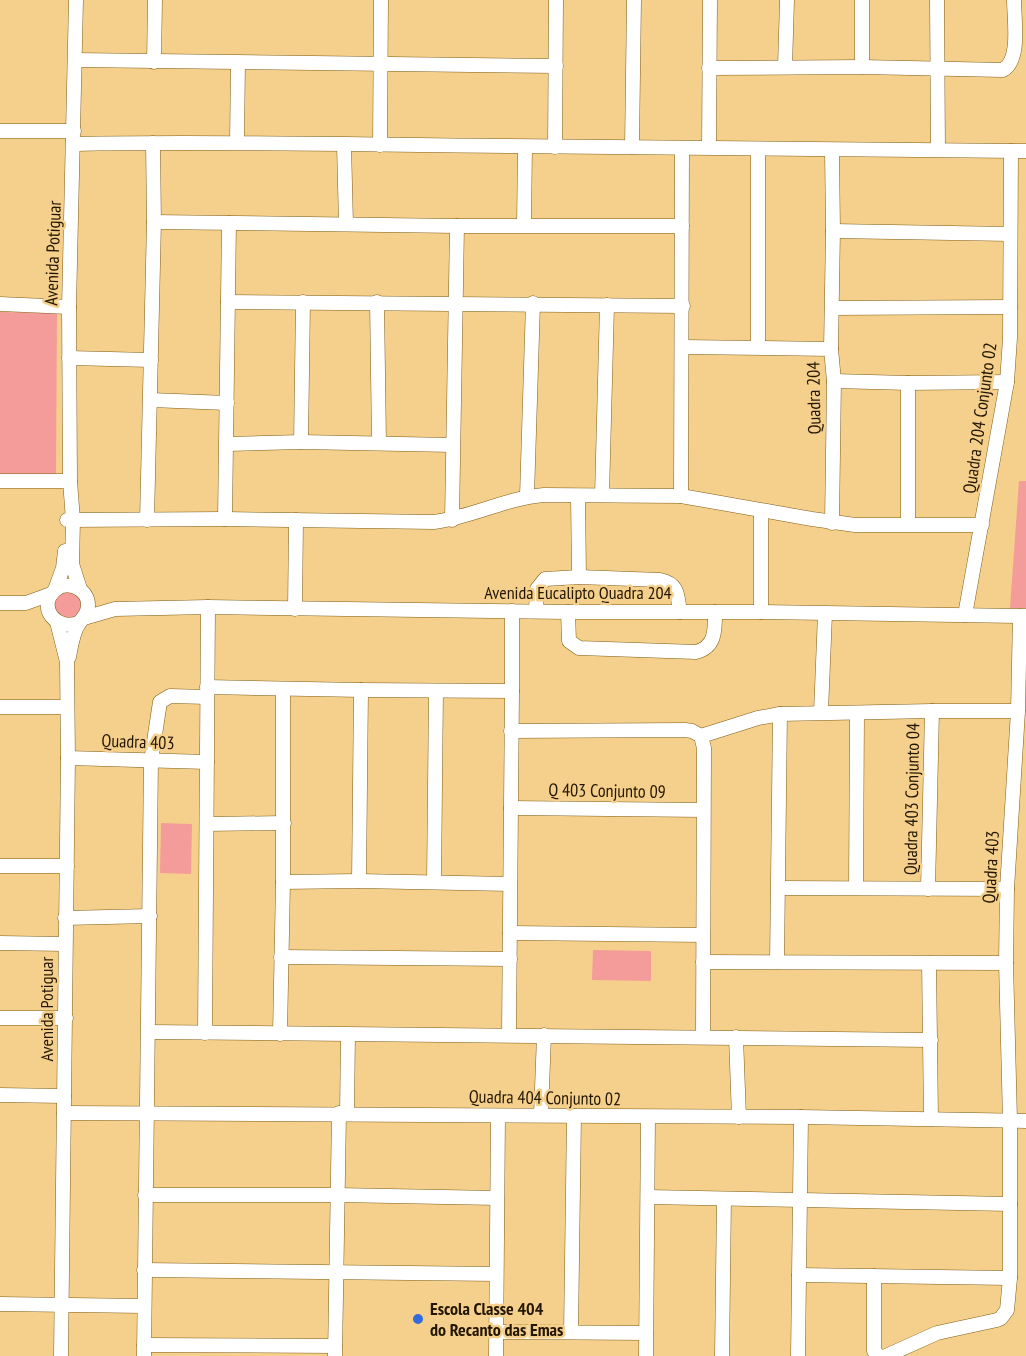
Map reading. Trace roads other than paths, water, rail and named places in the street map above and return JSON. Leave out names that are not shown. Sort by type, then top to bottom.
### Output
[{"type":"street","name":"Avenida Potiguar","points":[[62,1356],[68,662],[72,641],[88,607],[72,564],[70,516],[69,307],[76,0]]},
{"type":"street","points":[[154,62],[155,0]]},
{"type":"street","points":[[380,145],[381,0]]},
{"type":"street","points":[[555,147],[556,0]]},
{"type":"street","points":[[632,147],[634,0]]},
{"type":"street","points":[[709,147],[710,0]]},
{"type":"street","points":[[785,67],[786,0]]},
{"type":"street","points":[[862,0],[862,68]]},
{"type":"street","points":[[937,0],[938,149]]},
{"type":"street","points":[[709,68],[1003,70],[1008,67],[1014,52],[1014,0]]},
{"type":"street","points":[[75,60],[556,66]]},
{"type":"street","points":[[237,142],[238,63]]},
{"type":"street","points":[[0,131],[153,143],[1026,151]]},
{"type":"street","points":[[147,520],[152,400],[153,143]]},
{"type":"street","points":[[344,145],[346,224]]},
{"type":"street","points":[[524,225],[525,147]]},
{"type":"street","points":[[681,496],[682,148]]},
{"type":"street","points":[[758,149],[758,347]]},
{"type":"street","points":[[831,349],[832,150]]},
{"type":"street","name":"Quadra 204 Conjunto 02","points":[[965,615],[1008,382],[1011,151]]},
{"type":"street","points":[[154,222],[682,226]]},
{"type":"street","points":[[225,519],[229,223]]},
{"type":"street","points":[[452,520],[457,226]]},
{"type":"street","points":[[833,231],[1010,234]]},
{"type":"street","points":[[228,302],[455,302],[683,306]]},
{"type":"street","points":[[301,442],[303,302]]},
{"type":"street","points":[[377,302],[379,442]]},
{"type":"street","points":[[527,496],[533,303]]},
{"type":"street","points":[[0,304],[69,307]]},
{"type":"street","points":[[602,495],[607,305]]},
{"type":"street","points":[[832,308],[1010,307]]},
{"type":"street","name":"Quadra 204","points":[[682,347],[831,349],[834,381],[832,523]]},
{"type":"street","points":[[69,358],[151,360]]},
{"type":"street","points":[[834,381],[1008,382]]},
{"type":"street","points":[[908,383],[908,524]]},
{"type":"street","points":[[152,400],[227,403]]},
{"type":"street","points":[[227,444],[379,442],[452,446]]},
{"type":"street","points":[[0,481],[70,481]]},
{"type":"street","points":[[70,516],[147,520],[434,522],[452,520],[527,496],[602,495],[681,496],[832,523],[855,525],[982,525]]},
{"type":"street","points":[[578,496],[579,577]]},
{"type":"street","points":[[760,612],[761,511]]},
{"type":"street","name":"Avenida Potiguar","points":[[68,662],[48,607],[63,568],[70,516]]},
{"type":"street","points":[[295,609],[296,520]]},
{"type":"street","points":[[536,611],[537,589],[545,579],[579,577],[669,582],[676,590],[680,612]]},
{"type":"street","points":[[0,603],[26,603],[67,585],[108,604],[130,608]]},
{"type":"street","points":[[0,608],[27,609],[69,625],[107,610],[130,608]]},
{"type":"street","name":"Avenida Eucalipto Quadra 204","points":[[130,608],[1023,616]]},
{"type":"street","points":[[205,1033],[208,608]]},
{"type":"street","points":[[509,1034],[512,611]]},
{"type":"street","points":[[568,612],[569,641],[579,648],[696,652],[704,650],[712,642],[716,612]]},
{"type":"street","points":[[821,712],[825,614]]},
{"type":"street","name":"Quadra 403","points":[[886,1356],[938,1333],[1002,1318],[1007,1310],[1010,1278],[1010,1120],[1006,963],[1007,889],[1023,616]]},
{"type":"street","points":[[280,1034],[284,823],[283,689]]},
{"type":"street","points":[[348,1035],[337,1195],[335,1351],[144,1351],[150,760],[160,702],[170,696],[207,692],[283,689],[512,691]]},
{"type":"street","points":[[359,881],[361,690]]},
{"type":"street","points":[[434,882],[436,691]]},
{"type":"street","points":[[0,707],[67,707]]},
{"type":"street","name":"Quadra 403 Conjunto 04","points":[[928,889],[932,711]]},
{"type":"street","points":[[700,736],[758,718],[780,714],[1018,711]]},
{"type":"street","points":[[856,888],[857,713]]},
{"type":"street","points":[[777,962],[780,714]]},
{"type":"street","points":[[511,732],[685,730],[700,736],[704,748],[703,1036]]},
{"type":"street","name":"Quadra 403","points":[[68,758],[207,762]]},
{"type":"street","name":"Q 403 Conjunto 09","points":[[511,808],[703,810]]},
{"type":"street","points":[[207,824],[284,823]]},
{"type":"street","points":[[0,866],[67,866]]},
{"type":"street","points":[[283,882],[510,884]]},
{"type":"street","points":[[779,888],[1007,889]]},
{"type":"street","points":[[65,918],[150,916]]},
{"type":"street","points":[[510,933],[703,935]]},
{"type":"street","points":[[0,943],[65,944]]},
{"type":"street","points":[[281,957],[510,959]]},
{"type":"street","points":[[703,962],[1006,963]]},
{"type":"street","points":[[929,963],[931,1119]]},
{"type":"street","points":[[0,1017],[66,1018]]},
{"type":"street","points":[[149,1032],[931,1040]]},
{"type":"street","points":[[541,1115],[544,1035]]},
{"type":"street","points":[[736,1037],[739,1117]]},
{"type":"street","points":[[0,1095],[64,1096]]},
{"type":"street","name":"Quadra 404 Conjunto 02","points":[[64,1113],[343,1113],[1026,1120]]},
{"type":"street","points":[[496,1356],[498,1116]]},
{"type":"street","points":[[571,1332],[573,1116]]},
{"type":"street","points":[[646,1356],[648,1117]]},
{"type":"street","points":[[798,1356],[801,1117]]},
{"type":"street","points":[[145,1195],[497,1198]]},
{"type":"street","points":[[648,1197],[1010,1204]]},
{"type":"street","points":[[722,1356],[724,1199]]},
{"type":"street","points":[[144,1270],[496,1274]]},
{"type":"street","points":[[799,1275],[1010,1278]]},
{"type":"street","points":[[874,1276],[874,1351],[879,1356]]},
{"type":"street","points":[[0,1304],[143,1306]]},
{"type":"street","points":[[496,1332],[646,1333]]},
{"type":"place","name":"Escola Classe 404 do Recanto das Emas","points":[[418,1319]]}]
